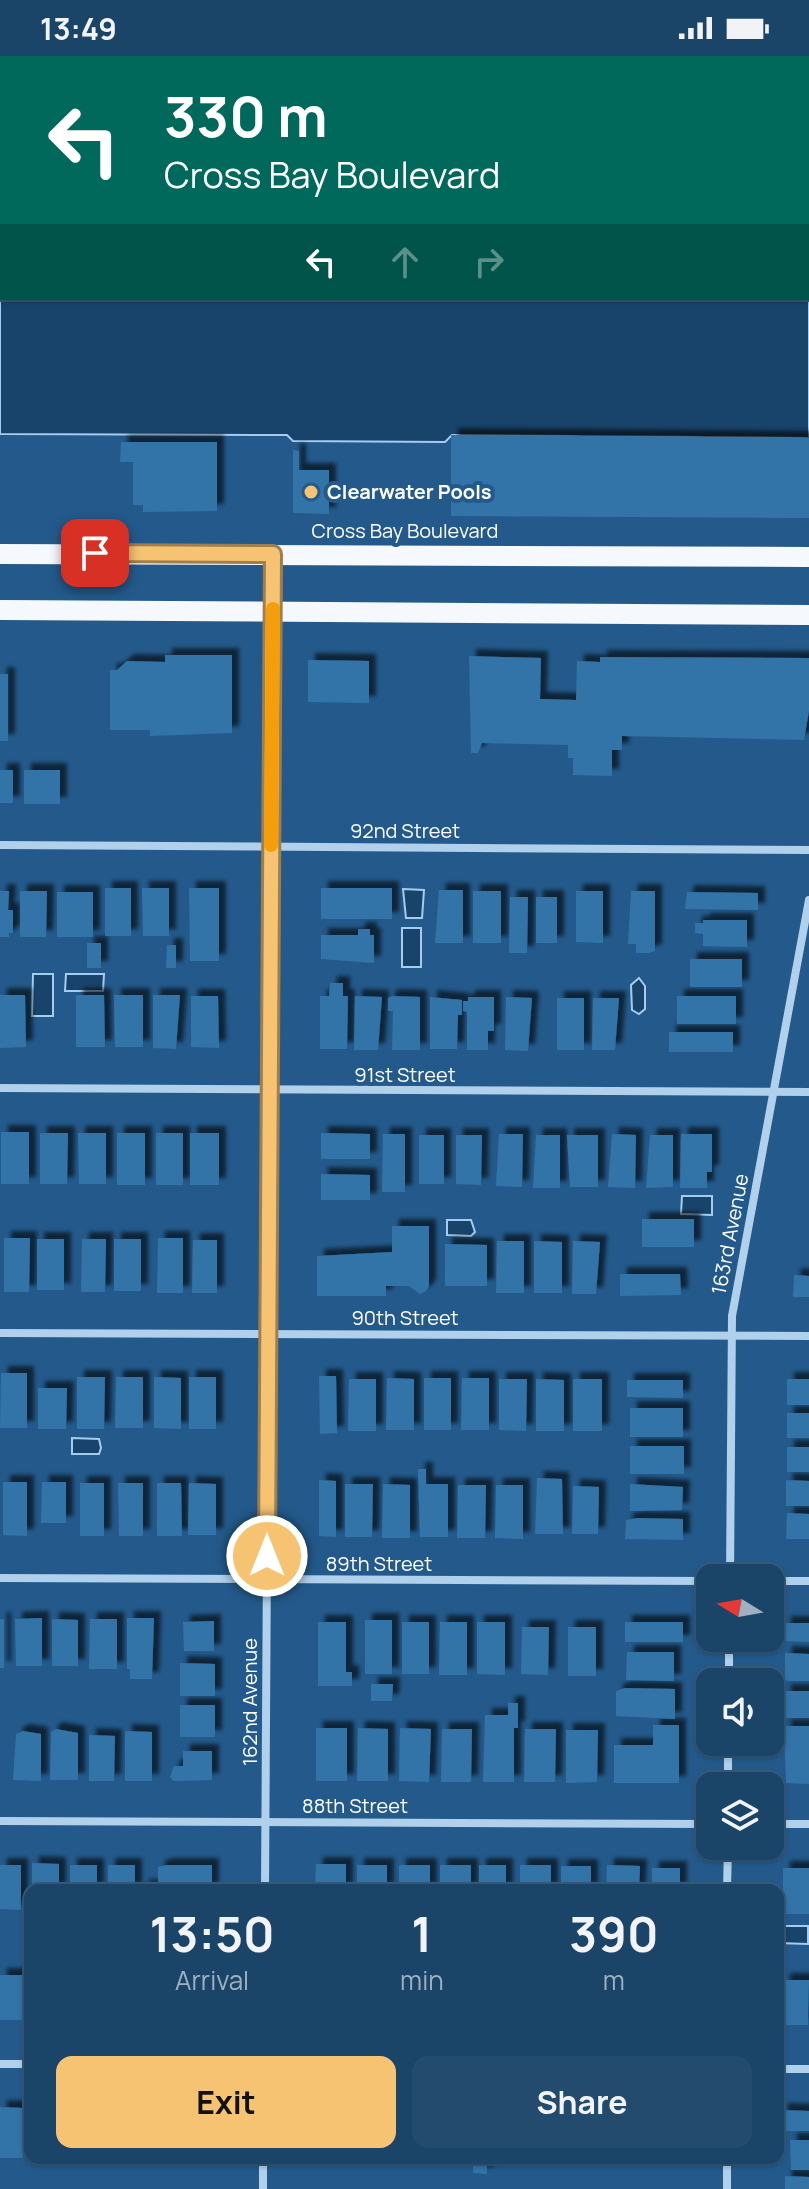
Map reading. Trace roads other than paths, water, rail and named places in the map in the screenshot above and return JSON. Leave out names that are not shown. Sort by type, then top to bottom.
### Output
[{"type":"main road","name":"Cross Bay Boulevard","points":[[0,554],[809,557]]},
{"type":"main road","points":[[0,610],[809,615]]},
{"type":"street","name":"162nd Avenue","points":[[265,1884],[273,554]]},
{"type":"street","name":"92nd Street","points":[[0,845],[809,850]]},
{"type":"street","name":"163rd Avenue","points":[[730,1564],[730,1336],[809,900]]},
{"type":"street","name":"91st Street","points":[[0,1088],[809,1092]]},
{"type":"street","name":"90th Street","points":[[0,1333],[809,1336]]},
{"type":"street","name":"89th Street","points":[[0,1578],[696,1581]]},
{"type":"street","points":[[784,1581],[809,1581]]},
{"type":"street","name":"88th Street","points":[[0,1821],[696,1824]]},
{"type":"street","points":[[784,1824],[809,1824]]},
{"type":"street","points":[[727,1884],[728,1860]]},
{"type":"street","points":[[0,2064],[24,2064]]},
{"type":"street","points":[[784,2069],[809,2069]]},
{"type":"street","points":[[263,2164],[263,2189]]},
{"type":"street","points":[[727,2164],[727,2189]]},
{"type":"water","points":[[0,300],[809,300],[809,438],[452,435],[445,442],[293,441],[287,435],[0,434]]},
{"type":"water","points":[[403,889],[424,890],[422,918],[406,918]]},
{"type":"water","points":[[402,928],[421,928],[421,967],[402,967]]},
{"type":"water","points":[[33,974],[53,974],[53,1016],[32,1016]]},
{"type":"water","points":[[66,974],[104,974],[103,991],[65,991]]},
{"type":"water","points":[[639,978],[645,986],[645,1009],[639,1014],[632,1010],[631,985]]},
{"type":"water","points":[[682,1196],[712,1196],[712,1215],[681,1214]]},
{"type":"water","points":[[447,1220],[471,1220],[475,1232],[471,1236],[447,1235]]},
{"type":"water","points":[[72,1438],[99,1439],[99,1454],[72,1454]]},
{"type":"water","points":[[784,1926],[808,1926],[808,1944],[784,1943]]},
{"type":"place","name":"Clearwater Pools","points":[[311,492]]}]
